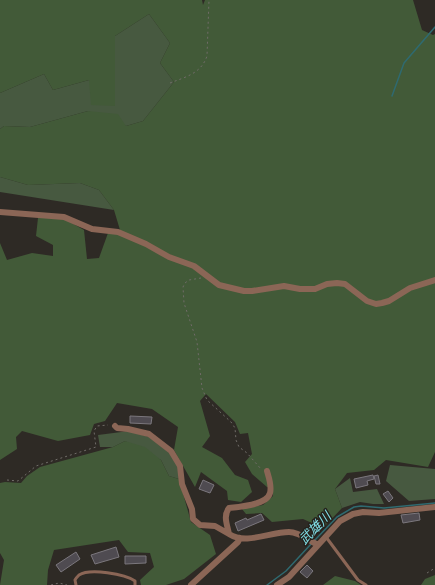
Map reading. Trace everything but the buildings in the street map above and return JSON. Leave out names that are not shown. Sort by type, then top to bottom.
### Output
[{"type":"street","points":[[0,212],[64,217],[92,230],[118,232],[146,244],[170,257],[194,266],[219,285],[244,291],[284,286],[315,288],[327,284],[337,283],[345,284],[368,301],[376,304],[390,301],[410,288],[435,280]]},
{"type":"street","points":[[115,426],[116,428],[149,434],[171,451],[180,466],[182,484],[192,509],[193,519],[200,525],[215,526],[234,537],[240,538],[290,532],[318,545]]},
{"type":"street","points":[[229,534],[225,517],[229,508],[257,504],[269,497],[270,485],[267,471]]},
{"type":"street","points":[[277,585],[289,577],[340,521],[353,514],[363,512],[379,513],[435,507]]},
{"type":"street","points":[[191,585],[238,542],[240,538]]},
{"type":"lane","points":[[326,537],[358,580],[366,585]]},
{"type":"lane","points":[[76,585],[75,580],[80,574],[102,571],[131,578],[135,581],[135,585]]},
{"type":"path","points":[[170,83],[194,74],[205,62],[207,56],[209,0]]},
{"type":"path","points":[[210,278],[189,280],[183,287],[184,303],[197,342],[202,388],[207,400],[232,422],[235,428],[236,440],[239,447],[247,453],[261,469],[267,471]]},
{"type":"path","points":[[6,480],[18,481],[36,466],[96,447],[94,431],[97,426],[115,426]]},
{"type":"path","points":[[427,573],[435,568]]},
{"type":"path","points":[[51,585],[59,583],[66,585]]},
{"type":"green space","points":[[0,0],[202,0],[203,5],[205,0],[413,0],[422,30],[433,35],[435,34],[435,452],[428,467],[386,460],[374,470],[347,473],[335,489],[342,508],[323,528],[303,519],[272,522],[262,513],[246,514],[242,509],[263,505],[273,496],[273,487],[267,487],[252,474],[245,462],[252,454],[248,433],[240,434],[235,422],[206,394],[200,401],[210,436],[202,447],[222,458],[235,475],[248,480],[252,492],[241,502],[228,500],[227,491],[201,472],[195,487],[174,450],[178,427],[152,409],[117,403],[105,421],[94,424],[90,435],[58,441],[22,431],[16,437],[17,449],[0,460],[0,243],[7,260],[32,253],[53,256],[53,245],[36,236],[38,218],[63,218],[84,230],[87,259],[99,258],[108,233],[120,230],[114,210],[99,190],[80,183],[28,185],[0,177],[0,129],[4,126],[30,127],[88,111],[118,114],[126,126],[143,121],[174,82],[160,63],[170,43],[149,14],[115,36],[115,106],[91,105],[89,80],[53,90],[44,74],[0,93]]},
{"type":"green space","points":[[149,14],[170,43],[160,63],[174,82],[143,121],[126,126],[88,111],[30,127],[4,126],[0,129],[0,93],[44,74],[53,90],[89,80],[115,106],[115,36]]},
{"type":"green space","points":[[0,177],[28,185],[80,183],[99,190],[114,210],[0,192]]},
{"type":"green space","points":[[129,431],[149,437],[170,453],[178,465],[179,479],[169,476],[161,460],[125,441],[113,447],[100,447],[98,435]]},
{"type":"green space","points":[[125,441],[145,447],[161,460],[169,476],[179,479],[191,522],[210,535],[216,554],[184,579],[166,585],[141,585],[140,580],[154,567],[150,553],[128,552],[119,540],[54,550],[48,570],[47,585],[0,585],[4,560],[0,553],[0,483],[21,483],[27,476],[40,467],[113,447]]},
{"type":"green space","points":[[390,465],[435,469],[435,499],[409,501],[386,481]]},
{"type":"green space","points":[[350,478],[353,492],[377,489],[384,504],[360,502],[342,508],[335,489]]},
{"type":"green space","points":[[435,575],[435,585],[421,585],[425,579]]},
{"type":"green space","points":[[335,576],[355,581],[361,585],[323,585]]},
{"type":"waterway","points":[[392,96],[404,63],[435,27]]},
{"type":"waterway","name":"武雄川","points":[[315,540],[337,517],[354,507],[361,506],[384,508],[435,503]]},
{"type":"waterway","name":"武雄川","points":[[267,585],[286,571],[312,543]]}]
